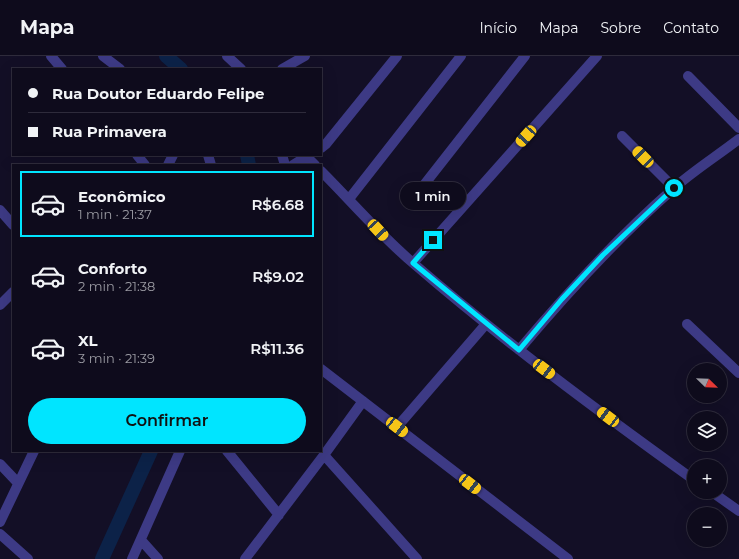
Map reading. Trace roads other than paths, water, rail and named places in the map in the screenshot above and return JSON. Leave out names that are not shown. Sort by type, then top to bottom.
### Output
[{"type":"street","points":[[51,56],[61,68]]},
{"type":"street","points":[[103,56],[119,68]]},
{"type":"street","points":[[227,56],[240,68]]},
{"type":"street","points":[[284,68],[305,56]]},
{"type":"street","points":[[322,147],[397,56]]},
{"type":"street","points":[[349,199],[461,56]]},
{"type":"street","points":[[410,204],[525,56]]},
{"type":"street","points":[[413,263],[597,56]]},
{"type":"street","points":[[688,76],[739,128]]},
{"type":"street","points":[[622,136],[674,188]]},
{"type":"street","points":[[519,350],[562,299],[603,255],[674,188],[739,139]]},
{"type":"street","points":[[137,156],[144,164]]},
{"type":"street","points":[[294,164],[306,156]]},
{"type":"street","points":[[308,156],[314,164]]},
{"type":"street","points":[[322,172],[388,240],[486,324],[687,475]]},
{"type":"street","points":[[0,210],[12,224]]},
{"type":"street","points":[[0,305],[12,293]]},
{"type":"street","points":[[397,427],[486,324]]},
{"type":"street","points":[[688,324],[739,373]]},
{"type":"street","points":[[322,370],[568,559]]},
{"type":"street","points":[[245,559],[363,401]]},
{"type":"street","points":[[0,522],[34,452]]},
{"type":"street","points":[[132,559],[180,452]]},
{"type":"street","points":[[227,452],[279,515]]},
{"type":"street","points":[[324,455],[417,559]]},
{"type":"street","points":[[0,464],[18,483]]},
{"type":"street","points":[[722,499],[739,511]]},
{"type":"street","points":[[0,534],[28,559]]},
{"type":"street","points":[[141,540],[158,559]]},
{"type":"waterway","points":[[166,56],[180,68]]},
{"type":"waterway","points":[[247,156],[249,164]]},
{"type":"waterway","points":[[102,559],[151,452]]}]
